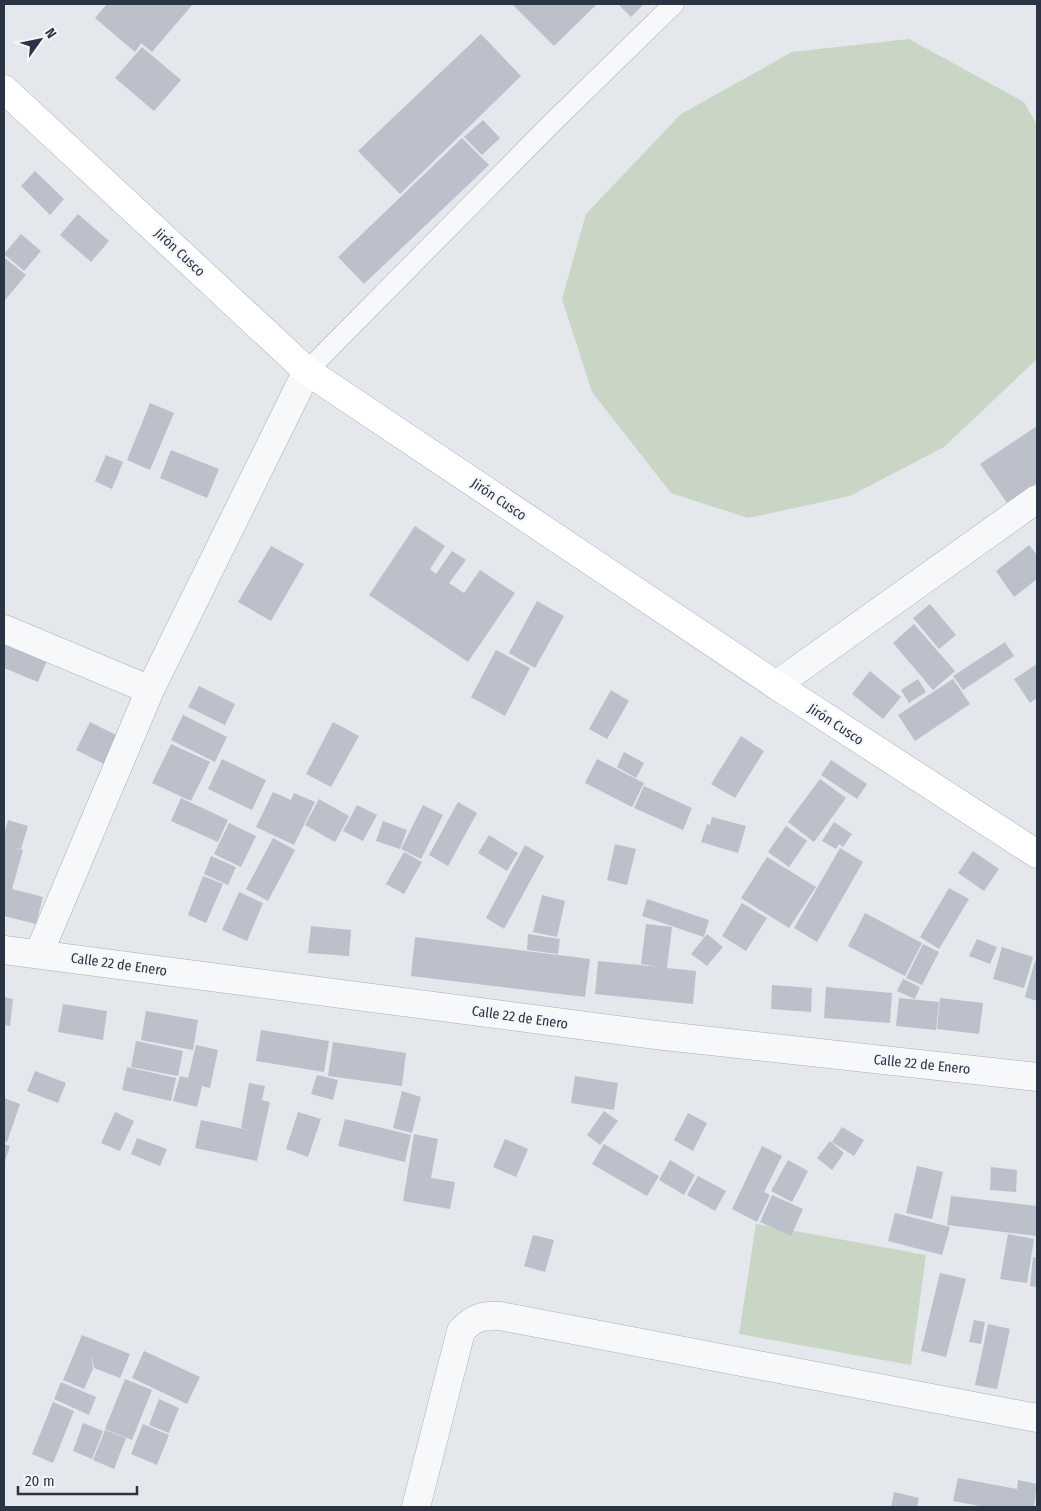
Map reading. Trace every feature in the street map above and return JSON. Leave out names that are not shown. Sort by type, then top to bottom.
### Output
[{"type":"street","name":"Jirón Cusco","points":[[4,89],[307,371],[776,685],[1037,854]]},
{"type":"street","points":[[39,953],[150,690],[307,371]]},
{"type":"street","points":[[776,685],[1037,499]]},
{"type":"street","points":[[4,628],[150,690]]},
{"type":"street","name":"Calle 22 de Enero","points":[[4,950],[39,953],[656,1035],[1037,1077]]},
{"type":"street","points":[[416,1507],[461,1332],[472,1320],[484,1315],[500,1316],[1037,1418]]},
{"type":"lane","points":[[307,371],[553,122],[674,4]]},
{"type":"green space","points":[[909,39],[1024,102],[1037,125],[1037,359],[944,447],[850,496],[748,518],[671,493],[592,392],[562,299],[586,214],[681,114],[792,52]]},
{"type":"green space","points":[[756,1224],[926,1255],[911,1365],[739,1334]]},
{"type":"building","points":[[107,4],[193,4],[152,52],[141,43],[135,52],[95,18]]},
{"type":"building","points":[[512,4],[597,4],[554,46]]},
{"type":"building","points":[[618,4],[644,4],[631,17]]},
{"type":"building","points":[[481,34],[521,76],[400,194],[358,151]]},
{"type":"building","points":[[142,47],[181,80],[154,111],[115,78]]},
{"type":"building","points":[[483,120],[500,138],[482,155],[464,137]]},
{"type":"building","points":[[462,138],[489,165],[364,284],[338,257]]},
{"type":"building","points":[[35,171],[64,199],[50,215],[21,186]]},
{"type":"building","points":[[78,214],[109,241],[91,262],[60,235]]},
{"type":"building","points":[[21,234],[41,251],[24,271],[4,254]]},
{"type":"building","points":[[4,259],[26,275],[4,301]]},
{"type":"building","points":[[150,403],[174,413],[150,470],[127,460]]},
{"type":"building","points":[[1037,426],[1037,483],[1007,503],[980,464]]},
{"type":"building","points":[[171,450],[219,469],[207,498],[160,478]]},
{"type":"building","points":[[106,455],[123,462],[112,489],[95,481]]},
{"type":"building","points":[[415,526],[445,546],[430,569],[436,574],[452,551],[466,560],[449,583],[464,593],[480,570],[515,593],[468,662],[369,595]]},
{"type":"building","points":[[1029,545],[1037,555],[1037,579],[1014,597],[996,571]]},
{"type":"building","points":[[271,546],[304,564],[271,621],[238,602]]},
{"type":"building","points":[[537,601],[564,616],[535,668],[509,653]]},
{"type":"building","points":[[930,604],[956,635],[939,649],[913,618]]},
{"type":"building","points":[[914,624],[955,671],[933,690],[893,643]]},
{"type":"building","points":[[4,640],[48,658],[38,682],[4,668]]},
{"type":"building","points":[[1005,642],[1014,656],[963,690],[953,676]]},
{"type":"building","points":[[496,650],[530,668],[505,716],[471,697]]},
{"type":"building","points":[[1037,664],[1037,698],[1030,703],[1014,679]]},
{"type":"building","points":[[870,671],[901,697],[883,719],[852,694]]},
{"type":"building","points":[[918,679],[926,692],[909,703],[901,690]]},
{"type":"building","points":[[953,679],[970,704],[915,741],[898,715]]},
{"type":"building","points":[[199,686],[235,704],[225,725],[188,707]]},
{"type":"building","points":[[611,690],[629,701],[607,739],[589,729]]},
{"type":"building","points":[[183,715],[227,737],[215,762],[171,740]]},
{"type":"building","points":[[90,722],[126,740],[112,768],[76,750]]},
{"type":"building","points":[[333,722],[359,736],[331,787],[306,774]]},
{"type":"building","points":[[741,736],[764,751],[735,798],[711,784]]},
{"type":"building","points":[[171,744],[210,762],[191,801],[152,783]]},
{"type":"building","points":[[624,752],[644,763],[636,778],[617,767]]},
{"type":"building","points":[[222,759],[266,780],[252,810],[208,789]]},
{"type":"building","points":[[597,759],[644,783],[632,807],[585,783]]},
{"type":"building","points":[[831,760],[867,784],[857,799],[821,775]]},
{"type":"building","points":[[820,779],[846,798],[814,842],[788,822]]},
{"type":"building","points":[[644,786],[692,808],[683,830],[634,808]]},
{"type":"building","points":[[273,792],[291,800],[294,793],[315,802],[294,845],[256,827]]},
{"type":"building","points":[[181,798],[228,820],[218,842],[171,821]]},
{"type":"building","points":[[319,799],[349,816],[335,842],[305,825]]},
{"type":"building","points":[[458,802],[477,813],[448,866],[429,855]]},
{"type":"building","points":[[357,805],[377,815],[363,841],[343,831]]},
{"type":"building","points":[[423,805],[443,815],[421,859],[401,849]]},
{"type":"building","points":[[712,817],[746,826],[738,853],[701,842],[707,824],[710,825]]},
{"type":"building","points":[[8,820],[28,826],[21,849],[9,846],[23,850],[12,889],[43,897],[36,924],[4,916],[4,835]]},
{"type":"building","points":[[383,821],[407,830],[400,849],[376,841]]},
{"type":"building","points":[[834,822],[852,834],[843,847],[839,844],[836,849],[822,841]]},
{"type":"building","points":[[229,823],[256,836],[241,867],[214,854]]},
{"type":"building","points":[[786,826],[807,841],[789,867],[768,852]]},
{"type":"building","points":[[489,835],[518,853],[507,871],[478,853]]},
{"type":"building","points":[[273,838],[295,850],[268,901],[246,889]]},
{"type":"building","points":[[615,844],[636,849],[627,885],[607,880]]},
{"type":"building","points":[[525,845],[544,856],[504,929],[486,918]]},
{"type":"building","points":[[840,848],[863,862],[817,942],[794,928]]},
{"type":"building","points":[[973,851],[999,869],[984,891],[958,873]]},
{"type":"building","points":[[404,852],[422,862],[404,894],[386,884]]},
{"type":"building","points":[[211,856],[236,867],[228,885],[204,874]]},
{"type":"building","points":[[767,857],[816,887],[789,928],[741,898]]},
{"type":"building","points":[[203,876],[223,884],[206,923],[188,915]]},
{"type":"building","points":[[949,888],[969,899],[939,949],[920,937]]},
{"type":"building","points":[[239,892],[263,903],[247,941],[222,930]]},
{"type":"building","points":[[542,895],[565,901],[557,937],[533,932]]},
{"type":"building","points":[[647,899],[709,920],[704,937],[642,916]]},
{"type":"building","points":[[742,903],[767,918],[746,951],[722,936]]},
{"type":"building","points":[[865,913],[922,943],[905,976],[848,946]]},
{"type":"building","points":[[646,924],[672,927],[667,968],[696,971],[693,1004],[595,994],[598,961],[660,967],[641,964]]},
{"type":"building","points":[[311,926],[351,930],[349,956],[308,953]]},
{"type":"building","points":[[528,934],[560,939],[558,954],[527,950]]},
{"type":"building","points":[[707,934],[723,947],[707,966],[691,954]]},
{"type":"building","points":[[415,937],[590,959],[585,997],[411,976]]},
{"type":"building","points":[[977,939],[997,947],[990,964],[969,956]]},
{"type":"building","points":[[923,944],[939,952],[922,985],[906,978]]},
{"type":"building","points":[[1002,947],[1033,957],[1024,988],[993,979]]},
{"type":"building","points":[[1035,961],[1037,962],[1037,1001],[1025,997]]},
{"type":"building","points":[[903,979],[920,987],[915,999],[897,991]]},
{"type":"building","points":[[772,985],[812,988],[811,1012],[771,1009]]},
{"type":"building","points":[[826,987],[892,993],[890,1023],[824,1018]]},
{"type":"building","points":[[4,997],[13,999],[10,1026],[4,1025]]},
{"type":"building","points":[[899,998],[939,1002],[936,1030],[896,1026]]},
{"type":"building","points":[[940,998],[983,1003],[979,1034],[937,1029]]},
{"type":"building","points":[[63,1004],[107,1011],[103,1040],[58,1032]]},
{"type":"building","points":[[146,1011],[198,1020],[193,1050],[141,1040]]},
{"type":"building","points":[[261,1030],[329,1041],[324,1072],[256,1061]]},
{"type":"building","points":[[136,1041],[183,1051],[178,1076],[131,1067]]},
{"type":"building","points":[[333,1042],[406,1053],[402,1086],[328,1076]]},
{"type":"building","points":[[196,1045],[218,1050],[210,1088],[202,1086],[197,1107],[173,1101],[180,1076],[188,1078]]},
{"type":"building","points":[[127,1067],[176,1078],[171,1101],[122,1090]]},
{"type":"building","points":[[35,1071],[66,1083],[58,1103],[27,1091]]},
{"type":"building","points":[[317,1075],[338,1080],[333,1100],[311,1094]]},
{"type":"building","points":[[575,1076],[618,1083],[614,1110],[571,1103]]},
{"type":"building","points":[[249,1083],[265,1086],[262,1100],[270,1102],[257,1161],[195,1148],[201,1120],[253,1131],[241,1128]]},
{"type":"building","points":[[402,1091],[421,1097],[412,1133],[393,1128]]},
{"type":"building","points":[[4,1098],[20,1104],[7,1142],[4,1141]]},
{"type":"building","points":[[604,1111],[618,1121],[600,1145],[587,1135]]},
{"type":"building","points":[[115,1112],[134,1121],[120,1151],[101,1143]]},
{"type":"building","points":[[298,1112],[321,1119],[308,1157],[286,1149]]},
{"type":"building","points":[[688,1113],[707,1123],[693,1151],[674,1140]]},
{"type":"building","points":[[345,1119],[411,1135],[405,1162],[338,1146]]},
{"type":"building","points":[[842,1127],[864,1140],[854,1156],[832,1142]]},
{"type":"building","points":[[414,1134],[438,1139],[431,1178],[455,1182],[450,1209],[403,1201]]},
{"type":"building","points":[[137,1138],[167,1149],[160,1166],[131,1154]]},
{"type":"building","points":[[505,1139],[528,1149],[516,1177],[493,1167]]},
{"type":"building","points":[[830,1141],[844,1153],[832,1170],[817,1158]]},
{"type":"building","points":[[4,1144],[10,1146],[4,1164]]},
{"type":"building","points":[[604,1144],[659,1176],[647,1196],[592,1164]]},
{"type":"building","points":[[762,1146],[782,1156],[764,1192],[770,1195],[757,1222],[732,1209]]},
{"type":"building","points":[[670,1160],[695,1175],[684,1195],[659,1180]]},
{"type":"building","points":[[788,1160],[808,1171],[792,1202],[771,1191]]},
{"type":"building","points":[[917,1166],[943,1172],[932,1219],[906,1213]]},
{"type":"building","points":[[991,1167],[1017,1170],[1016,1192],[990,1190]]},
{"type":"building","points":[[698,1176],[726,1191],[715,1211],[687,1195]]},
{"type":"building","points":[[772,1195],[803,1209],[791,1236],[760,1222]]},
{"type":"building","points":[[951,1196],[1037,1206],[1037,1236],[947,1225]]},
{"type":"building","points":[[895,1213],[950,1227],[942,1255],[888,1241]]},
{"type":"building","points":[[1008,1234],[1034,1239],[1027,1283],[1000,1279]]},
{"type":"building","points":[[533,1235],[554,1240],[545,1272],[524,1266]]},
{"type":"building","points":[[1033,1257],[1037,1258],[1037,1287],[1030,1286]]},
{"type":"building","points":[[940,1273],[966,1279],[946,1357],[921,1351]]},
{"type":"building","points":[[974,1320],[985,1322],[981,1344],[969,1342]]},
{"type":"building","points":[[988,1324],[1010,1329],[997,1389],[975,1385]]},
{"type":"building","points":[[82,1335],[130,1354],[120,1378],[94,1368],[91,1354],[93,1369],[84,1389],[63,1380]]},
{"type":"building","points":[[144,1351],[200,1377],[187,1404],[132,1378]]},
{"type":"building","points":[[125,1379],[152,1390],[132,1440],[105,1429]]},
{"type":"building","points":[[61,1382],[96,1397],[89,1415],[54,1399]]},
{"type":"building","points":[[159,1399],[179,1408],[169,1433],[149,1425]]},
{"type":"building","points":[[53,1402],[74,1411],[53,1463],[32,1454]]},
{"type":"building","points":[[83,1423],[103,1431],[92,1459],[73,1451]]},
{"type":"building","points":[[143,1424],[169,1435],[157,1465],[131,1454]]},
{"type":"building","points":[[105,1430],[126,1438],[114,1469],[93,1460]]},
{"type":"building","points":[[958,1478],[1017,1489],[1018,1480],[1037,1484],[1034,1507],[985,1507],[953,1501]]},
{"type":"building","points":[[894,1492],[919,1498],[917,1507],[891,1507]]}]
